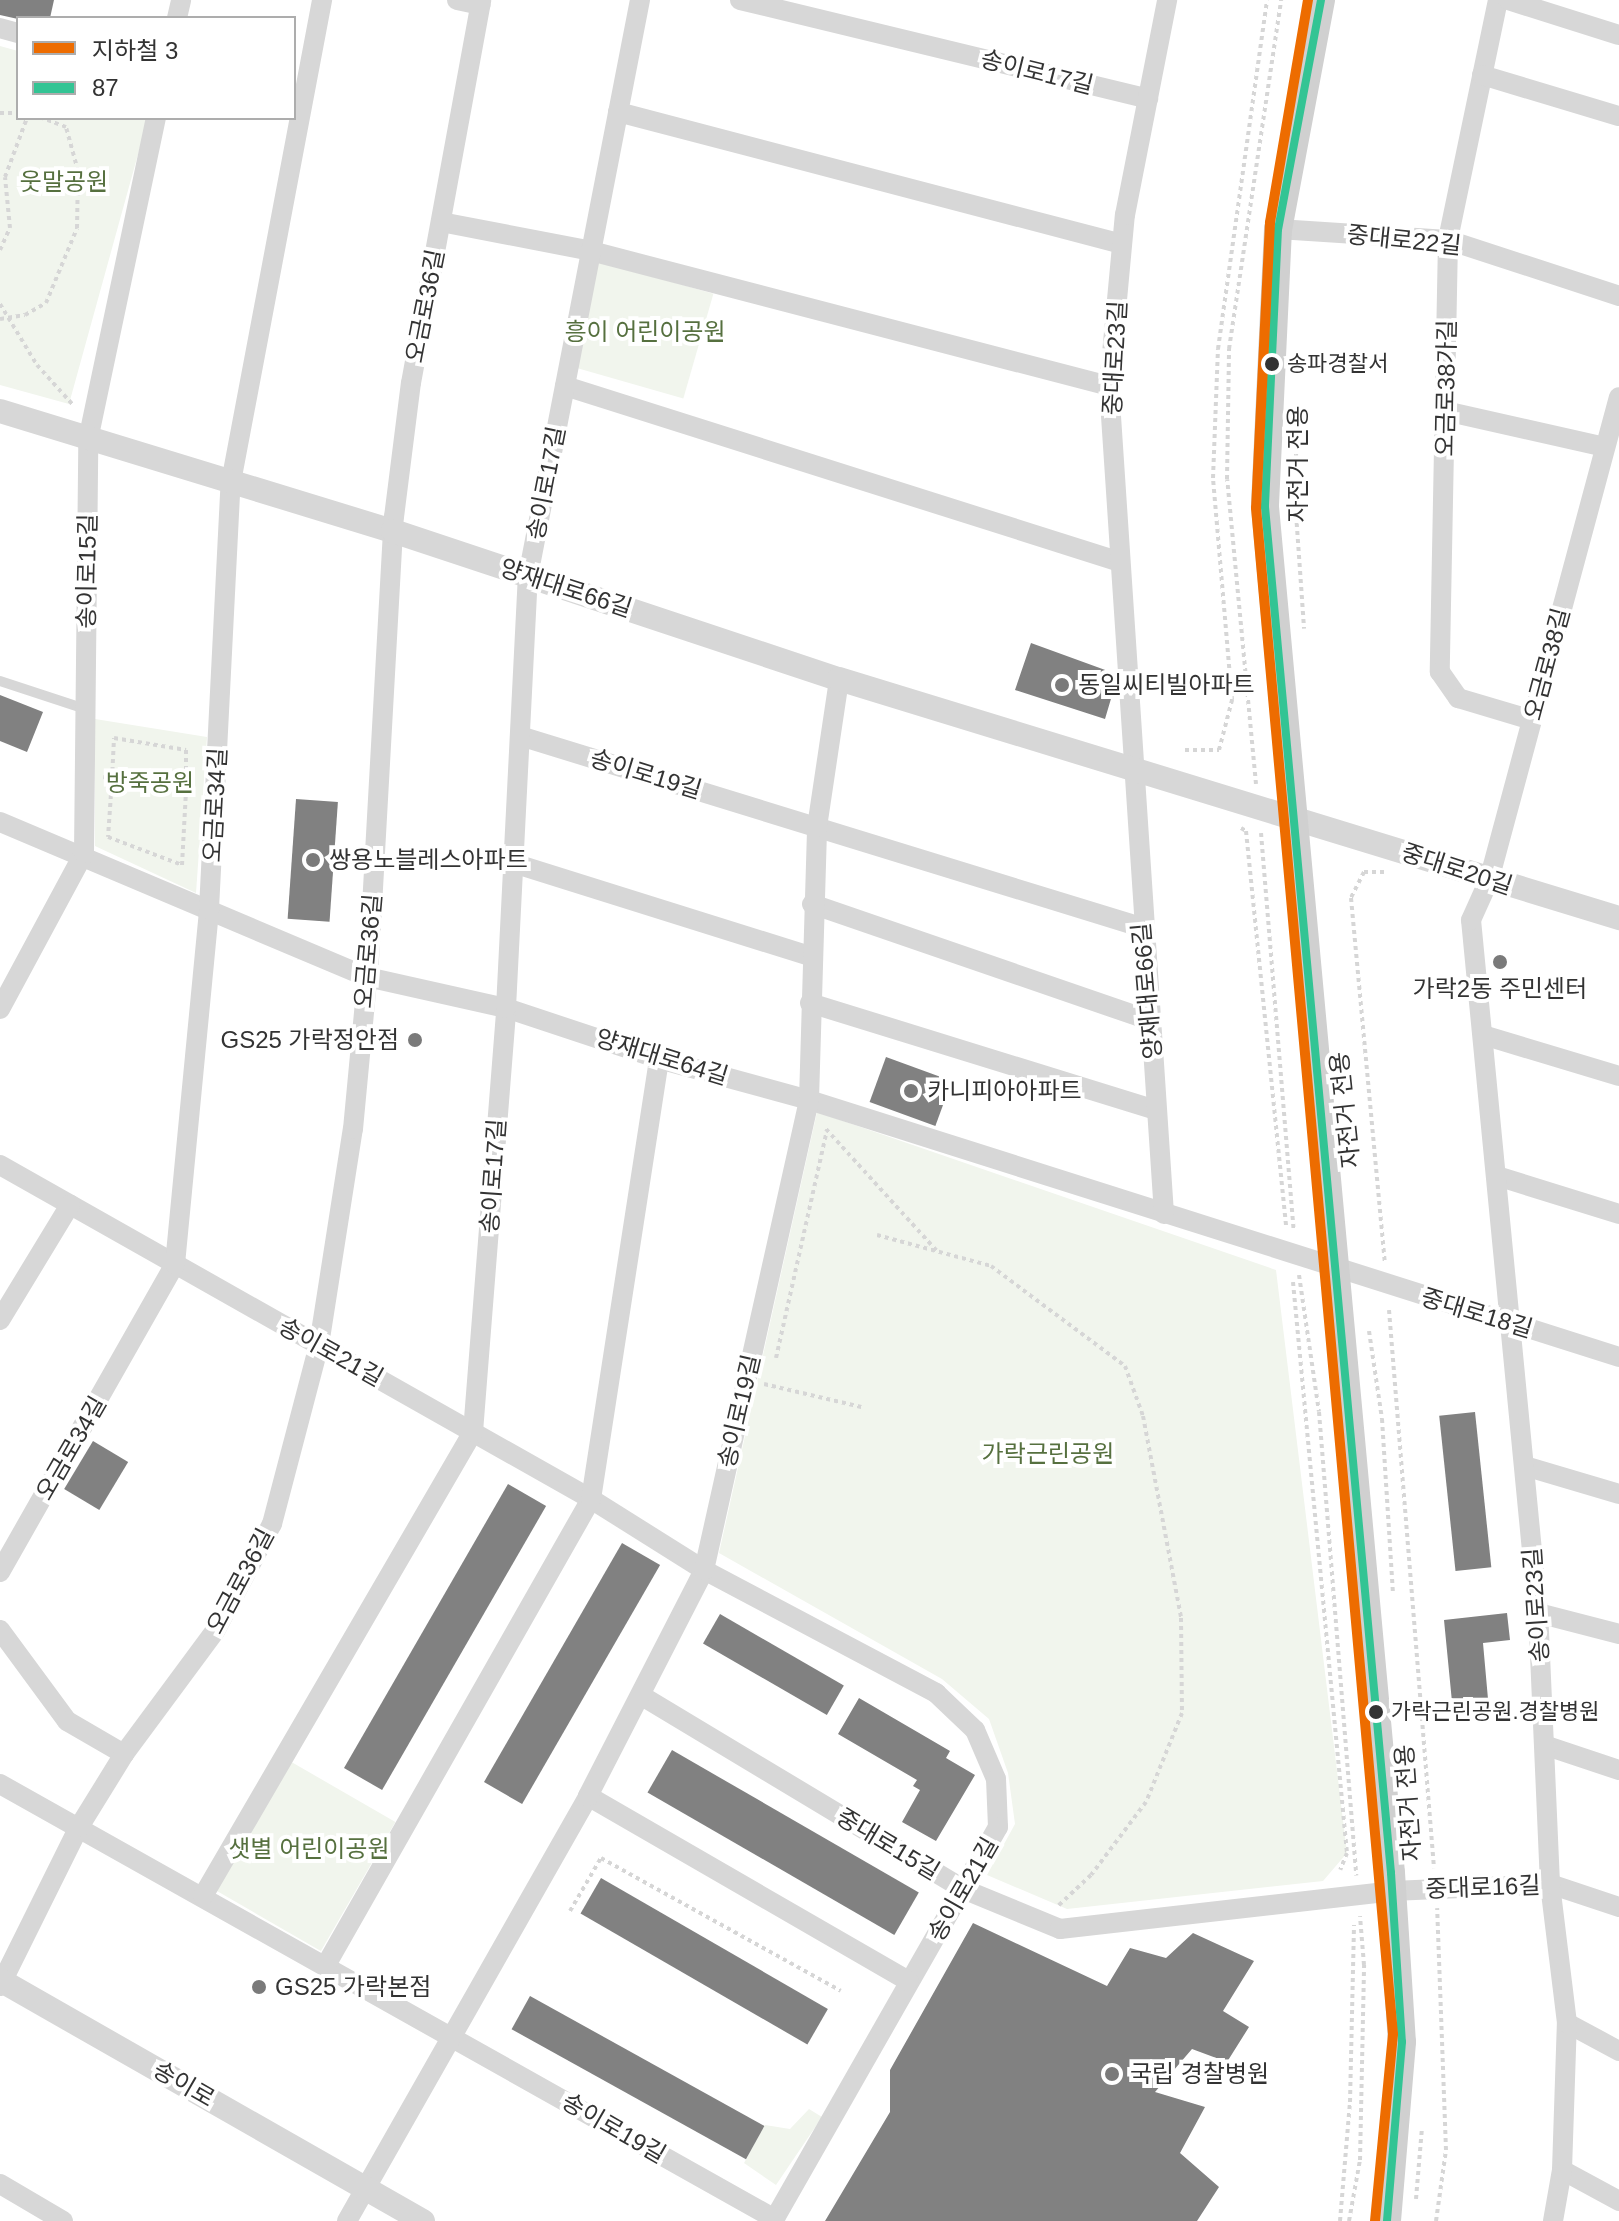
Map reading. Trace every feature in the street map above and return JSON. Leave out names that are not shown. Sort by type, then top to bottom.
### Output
[{"type":"main road","points":[[1321,0],[1278,229],[1265,507],[1296,817],[1392,1891],[1402,2042],[1387,2221]]},
{"type":"street","name":"오금로34길","points":[[0,1572],[175,1264],[209,909],[231,482],[322,0]]},
{"type":"street","name":"오금로36길","points":[[1,1983],[79,1827],[124,1754],[215,1631],[272,1524],[319,1345],[353,1129],[367,977],[393,531],[411,383],[481,3],[457,0]]},
{"type":"street","name":"송이로17길","points":[[203,1896],[473,1432],[506,1008],[528,576],[640,0]]},
{"type":"street","name":"송이로17길","points":[[740,0],[1148,99]]},
{"type":"street","name":"중대로23길","points":[[1132,767],[1109,386],[1122,244],[1167,0]]},
{"type":"street","name":"오금로38가길","points":[[1498,0],[1448,240],[1440,672],[1458,698],[1532,720]]},
{"type":"street","points":[[1508,0],[1619,35]]},
{"type":"street","points":[[1482,75],[1619,116]]},
{"type":"street","points":[[618,112],[1122,244]]},
{"type":"street","name":"송이로15길","points":[[0,1009],[84,853],[90,432],[156,120]]},
{"type":"street","points":[[441,222],[591,251],[1109,386]]},
{"type":"street","name":"중대로22길","points":[[1278,229],[1448,240],[1619,296]]},
{"type":"street","points":[[565,386],[1120,562]]},
{"type":"street","name":"오금로38길","points":[[1489,880],[1619,397]]},
{"type":"street","name":"양재대로66길","points":[[0,411],[90,432],[231,482],[393,531],[839,679],[1296,817]]},
{"type":"street","points":[[1445,411],[1605,447]]},
{"type":"street","name":"송이로19길","points":[[367,2188],[588,1796],[704,1570],[809,1100],[810,956],[817,827],[839,679]]},
{"type":"street","name":"송이로19길","points":[[520,736],[1141,927]]},
{"type":"street","name":"양재대로66길","points":[[1132,767],[1141,927],[1164,1214]]},
{"type":"street","name":"중대로20길","points":[[1296,817],[1489,880],[1619,918]]},
{"type":"street","name":"양재대로64길","points":[[0,822],[84,853],[367,977],[506,1008],[659,1059],[809,1100],[1334,1269]]},
{"type":"street","points":[[513,863],[810,956]]},
{"type":"street","name":"송이로23길","points":[[1489,880],[1471,920],[1538,1613],[1550,1884],[1567,2023],[1562,2170],[1553,2221]]},
{"type":"street","points":[[812,904],[1149,1020]]},
{"type":"street","points":[[810,1003],[1156,1110]]},
{"type":"street","points":[[1483,1035],[1619,1076]]},
{"type":"street","points":[[326,1965],[591,1499],[659,1059]]},
{"type":"street","name":"송이로21길","points":[[0,1165],[591,1499],[704,1570],[936,1693],[975,1730],[996,1779],[998,1827],[774,2220]]},
{"type":"street","points":[[1497,1176],[1619,1214]]},
{"type":"street","points":[[0,1320],[70,1205]]},
{"type":"street","name":"중대로18길","points":[[1334,1269],[1619,1357]]},
{"type":"street","points":[[1525,1466],[1619,1494]]},
{"type":"street","points":[[1538,1613],[1619,1634]]},
{"type":"street","points":[[0,1630],[67,1721],[124,1754]]},
{"type":"street","name":"중대로15길","points":[[642,1696],[963,1889],[1060,1929],[1392,1891]]},
{"type":"street","points":[[1544,1745],[1619,1770]]},
{"type":"street","points":[[0,1784],[454,2037]]},
{"type":"street","points":[[588,1796],[909,1981]]},
{"type":"street","name":"중대로16길","points":[[1392,1891],[1550,1884],[1619,1907]]},
{"type":"street","name":"송이로","points":[[1,1983],[423,2221]]},
{"type":"street","points":[[1567,2023],[1619,2051]]},
{"type":"street","name":"송이로19길","points":[[454,2037],[774,2220]]},
{"type":"street","points":[[1562,2170],[1619,2201]]},
{"type":"street","points":[[0,2184],[36,2214],[63,2221]]},
{"type":"street","points":[[347,2221],[367,2188]]},
{"type":"lane","points":[[0,681],[85,709]]},
{"type":"path","points":[[1185,750],[1219,750],[1232,700],[1213,478],[1218,349],[1267,0]]},
{"type":"path","points":[[0,250],[10,228],[5,177],[26,120]]},
{"type":"path","points":[[2,318],[25,315],[46,303],[77,228],[78,171],[66,127],[48,120]]},
{"type":"path","points":[[0,304],[2,318],[90,432]]},
{"type":"path","name":"자전거 전용","points":[[1297,405],[1295,499],[1305,638]]},
{"type":"path","points":[[114,738],[186,750],[186,792],[182,865],[108,837],[114,738]]},
{"type":"path","points":[[85,773],[112,779]]},
{"type":"path","points":[[186,792],[215,794]]},
{"type":"path","points":[[1235,825],[1246,831],[1286,1228]]},
{"type":"path","points":[[1385,1265],[1351,898],[1364,872],[1388,872]]},
{"type":"path","points":[[776,1358],[827,1130],[936,1251]]},
{"type":"path","points":[[877,1235],[991,1266],[1125,1366],[1143,1416],[1170,1539],[1181,1618],[1182,1713],[1146,1802],[1091,1875],[1042,1922]]},
{"type":"path","points":[[1293,1282],[1347,1853],[1340,1870]]},
{"type":"path","points":[[1389,1310],[1436,1889],[1446,2150],[1436,2221]]},
{"type":"path","points":[[1368,1324],[1382,1419],[1394,1605]]},
{"type":"path","points":[[746,1380],[861,1407]]},
{"type":"path","points":[[570,1911],[601,1858],[841,1991]]},
{"type":"path","points":[[1340,2221],[1350,2102],[1354,1925]]},
{"type":"path","points":[[1415,2206],[1423,2116]]},
{"type":"green space","name":"웃말공원","points":[[0,46],[16,50],[16,120],[147,120],[69,404],[0,385]]},
{"type":"green space","name":"흥이 어린이공원","points":[[599,261],[713,294],[683,399],[569,366]]},
{"type":"green space","name":"방죽공원","points":[[95,719],[207,737],[196,893],[95,846]]},
{"type":"green space","name":"가락근린공원","points":[[817,1112],[1276,1270],[1347,1853],[1323,1881],[1067,1909],[987,1875],[1015,1824],[1008,1773],[989,1719],[942,1679],[719,1553]]},
{"type":"green space","name":"샛별 어린이공원","points":[[288,1760],[395,1822],[321,1951],[214,1889]]},
{"type":"green space","points":[[809,2109],[822,2117],[776,2185],[744,2163],[765,2125],[790,2129]]},
{"type":"building","points":[[0,0],[54,0],[50,16],[16,16],[16,19],[0,15]]},
{"type":"building","name":"동일씨티빌아파트","points":[[1031,643],[1108,671],[1105,690],[1113,692],[1105,719],[1015,690]]},
{"type":"building","points":[[0,695],[43,712],[27,752],[0,741]]},
{"type":"building","name":"쌍용노블레스아파트","points":[[296,799],[338,802],[330,922],[288,919]]},
{"type":"building","name":"카니피아아파트","points":[[886,1057],[952,1081],[935,1126],[870,1102]]},
{"type":"building","points":[[1475,1412],[1491,1567],[1456,1571],[1439,1416]]},
{"type":"building","points":[[93,1441],[128,1462],[99,1510],[64,1489]]},
{"type":"building","points":[[508,1484],[546,1506],[382,1790],[344,1768]]},
{"type":"building","points":[[622,1543],[660,1565],[522,1804],[484,1782]]},
{"type":"building","points":[[1507,1613],[1510,1640],[1483,1643],[1488,1699],[1452,1702],[1444,1620]]},
{"type":"building","points":[[720,1614],[844,1686],[827,1715],[703,1643]]},
{"type":"building","points":[[859,1698],[950,1751],[946,1758],[975,1775],[936,1841],[902,1822],[920,1790],[913,1786],[917,1780],[838,1734]]},
{"type":"building","points":[[672,1750],[919,1892],[894,1935],[648,1792]]},
{"type":"building","points":[[601,1878],[828,2009],[807,2045],[580,1914]]},
{"type":"building","name":"국립 경찰병원","points":[[973,1923],[1107,1986],[1130,1948],[1166,1958],[1193,1933],[1254,1961],[1223,2011],[1249,2027],[1227,2062],[1192,2049],[1155,2092],[1205,2107],[1180,2153],[1219,2187],[1197,2221],[825,2221],[890,2112],[890,2070]]},
{"type":"building","points":[[530,1996],[764,2126],[746,2159],[512,2029]]},
{"type":"metro line","name":"3","points":[[1308,0],[1270,223],[1256,508],[1393,2034],[1375,2221]]},
{"type":"transit line","name":"87","points":[[1321,0],[1278,229],[1265,507],[1391,1873],[1402,2042],[1387,2221]]},
{"type":"place","name":"송파경찰서","points":[[1272,364]]},
{"type":"place","name":"동일씨티빌아파트","points":[[1062,685]]},
{"type":"place","name":"쌍용노블레스아파트","points":[[313,860]]},
{"type":"place","name":"가락2동 주민센터","points":[[1500,962]]},
{"type":"place","name":"GS25 가락정안점","points":[[415,1040]]},
{"type":"place","name":"카니피아아파트","points":[[911,1091]]},
{"type":"place","name":"가락근린공원.경찰병원","points":[[1376,1712]]},
{"type":"place","name":"GS25 가락본점","points":[[259,1987]]},
{"type":"place","name":"국립 경찰병원","points":[[1112,2074]]}]
